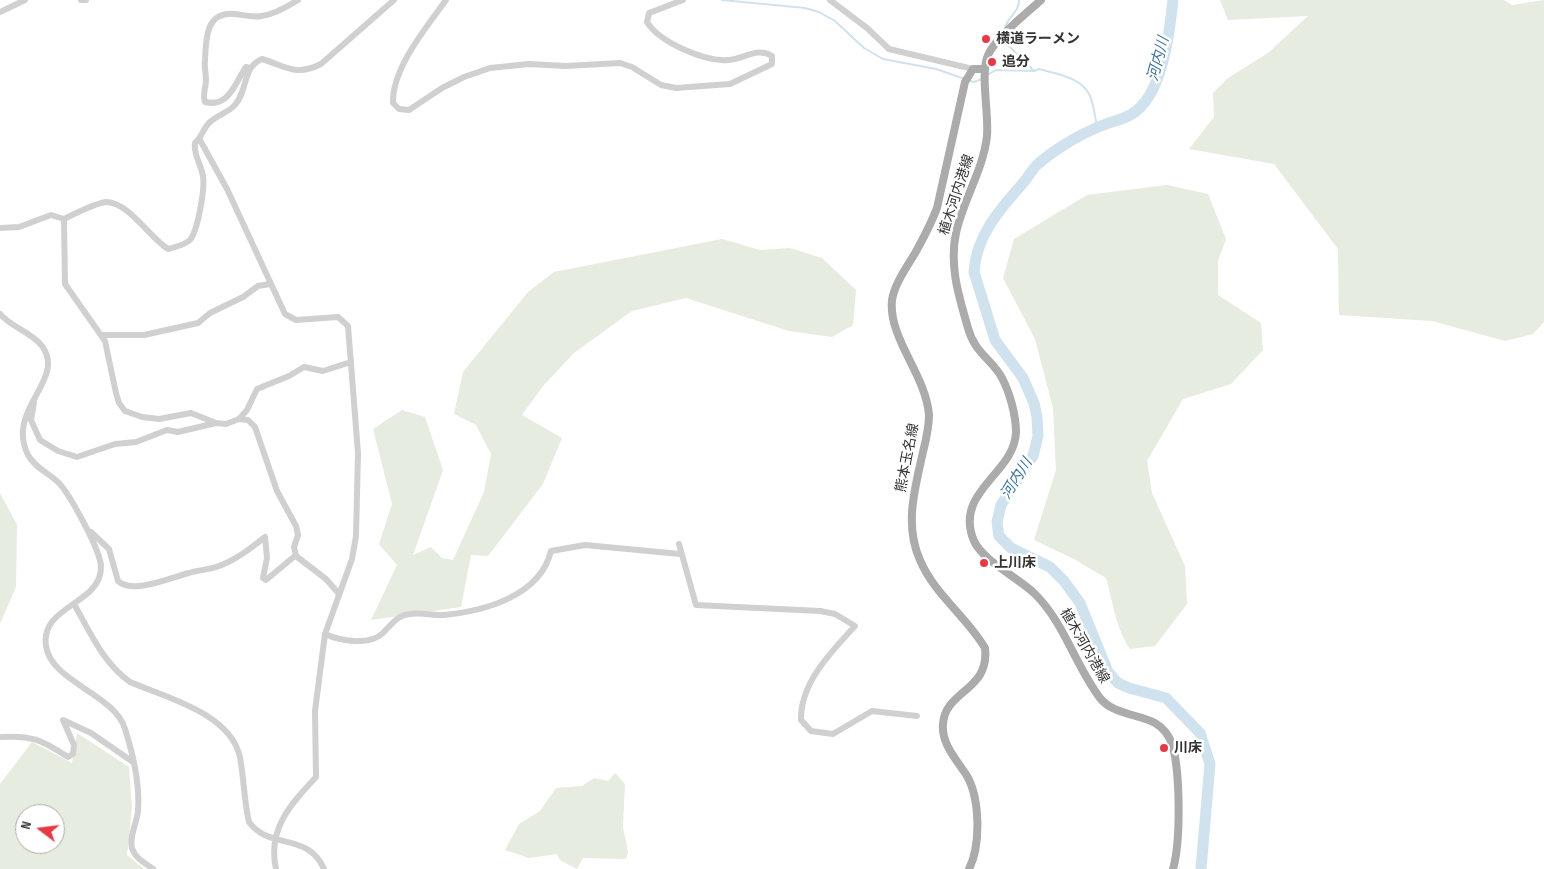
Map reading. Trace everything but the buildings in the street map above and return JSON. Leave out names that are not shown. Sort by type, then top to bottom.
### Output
[{"type":"main road","points":[[973,69],[985,69],[988,53],[995,44],[1041,0]]},
{"type":"main road","name":"熊本玉名線","points":[[969,869],[975,850],[975,798],[967,776],[945,740],[943,723],[949,707],[982,673],[987,662],[985,648],[925,571],[913,540],[912,506],[928,429],[929,415],[925,393],[894,324],[892,299],[937,208],[965,82],[973,69]]},
{"type":"main road","name":"植木河内港線","points":[[985,69],[987,134],[982,160],[956,232],[953,266],[969,332],[976,347],[1002,378],[1012,410],[1016,436],[1007,457],[975,501],[971,512],[971,531],[981,552],[1026,586],[1052,614],[1102,700],[1125,712],[1156,724],[1168,735],[1173,746],[1177,788],[1177,844],[1173,869]]},
{"type":"street","points":[[0,12],[25,0]]},
{"type":"street","points":[[81,0],[86,0]]},
{"type":"street","points":[[298,0],[261,17],[232,14],[222,15],[211,21],[204,63],[206,81],[203,100],[205,102],[216,103],[223,101],[232,92],[246,67],[250,68],[262,59],[289,70],[303,72],[321,64],[394,0]]},
{"type":"street","points":[[446,0],[402,64],[392,92],[393,103],[399,109],[409,110],[442,88],[464,77],[490,68],[529,64],[566,66],[620,63],[632,67],[661,85],[676,88],[730,84],[772,64],[772,56],[758,52],[727,61],[699,55],[664,39],[653,31],[647,22],[649,13],[682,0]]},
{"type":"street","points":[[830,0],[867,28],[889,49],[973,69]]},
{"type":"street","points":[[0,228],[18,226],[51,214],[64,219],[106,202],[119,205],[158,243],[168,249],[188,242],[195,232],[204,178],[194,150],[194,142],[200,140],[208,124],[234,106],[250,68]]},
{"type":"street","points":[[200,140],[227,189],[285,314],[290,318],[338,317],[346,322],[351,362],[358,453],[356,536],[352,559],[325,634],[315,710],[316,777],[289,806],[282,819],[276,839],[276,869]]},
{"type":"street","points":[[64,219],[65,284],[102,335],[107,346],[119,403],[125,410],[142,417],[159,419],[191,413],[216,423],[226,424],[238,419],[247,410],[253,393],[262,386],[280,380],[304,367],[323,371],[339,364],[351,362]]},
{"type":"street","points":[[102,335],[144,335],[198,323],[210,313],[243,297],[258,286],[270,284]]},
{"type":"street","points":[[0,314],[27,331],[43,348],[48,363],[48,374],[33,397],[23,421],[28,454],[37,467],[54,478],[64,489],[88,532],[99,556],[101,567],[96,584],[74,604],[61,611],[50,625],[46,638],[49,656],[62,670],[114,710],[121,719],[133,762],[138,813],[131,844],[136,856],[153,869]]},
{"type":"street","points":[[33,397],[31,420],[40,440],[69,456],[77,457],[115,444],[136,442],[166,430],[178,432],[216,423]]},
{"type":"street","points":[[238,419],[248,420],[255,427],[277,491],[296,526],[298,535],[294,547],[296,555],[326,579],[339,594]]},
{"type":"street","points":[[88,532],[91,532],[109,549],[118,581],[127,586],[169,580],[187,573],[219,566],[242,554],[265,537],[268,558],[263,578],[266,580],[296,555]]},
{"type":"street","points":[[325,634],[341,638],[371,640],[384,633],[399,618],[409,614],[445,615],[478,610],[504,600],[527,587],[545,568],[551,551],[585,544],[680,554]]},
{"type":"street","points":[[679,544],[680,554],[696,605],[820,611],[836,614],[855,626],[832,652],[809,686],[801,720],[811,731],[833,734],[872,711],[917,716]]},
{"type":"street","points":[[74,604],[102,655],[121,676],[130,682],[204,714],[224,728],[231,737],[240,757],[249,822],[256,831],[276,839],[298,843],[313,852],[324,869]]},
{"type":"street","points":[[0,737],[32,737],[41,740],[68,757],[73,754],[74,745],[63,720],[91,733],[133,762]]},
{"type":"shaded area","points":[[1220,0],[1504,0],[1512,5],[1544,0],[1544,322],[1533,334],[1505,341],[1432,321],[1339,315],[1338,249],[1274,164],[1189,149],[1214,117],[1213,93],[1228,78],[1268,53],[1308,16],[1228,20]]},
{"type":"shaded area","points":[[1167,185],[1208,194],[1226,239],[1218,261],[1218,295],[1261,323],[1263,350],[1231,384],[1183,399],[1147,461],[1152,493],[1185,566],[1187,604],[1155,646],[1130,649],[1121,633],[1106,578],[1074,559],[1034,540],[1056,470],[1053,408],[1035,339],[1003,278],[1014,239],[1087,195]]},
{"type":"shaded area","points":[[722,239],[760,250],[790,248],[822,258],[856,290],[853,325],[832,337],[789,331],[686,298],[632,311],[574,353],[543,386],[522,415],[562,438],[543,484],[488,556],[471,555],[461,607],[371,620],[397,565],[379,544],[392,504],[373,429],[402,410],[425,417],[443,470],[413,555],[431,547],[442,558],[453,560],[484,492],[491,454],[476,425],[454,414],[463,372],[528,292],[554,272]]},
{"type":"shaded area","points":[[0,493],[17,525],[16,587],[0,624]]},
{"type":"shaded area","points":[[77,733],[129,767],[132,808],[127,855],[144,869],[0,869],[0,784],[32,742],[72,763]]},
{"type":"shaded area","points":[[615,773],[625,784],[623,827],[628,852],[626,859],[583,858],[577,869],[560,860],[557,854],[529,858],[505,850],[519,824],[540,811],[556,788],[582,786],[594,778],[608,781]]},
{"type":"waterway","points":[[722,0],[805,8],[819,12],[835,21],[864,48],[883,59],[936,69],[965,79]]},
{"type":"waterway","points":[[1005,27],[1016,11],[1019,0]]},
{"type":"waterway","name":"河内川","points":[[1173,0],[1165,53],[1157,80],[1145,102],[1134,113],[1074,139],[1036,166],[991,223],[979,246],[974,272],[995,340],[1023,378],[1034,403],[1037,417],[1038,436],[1033,456],[1001,505],[997,522],[999,536],[1011,548],[1050,567],[1064,581],[1080,603],[1108,672],[1118,683],[1166,698],[1200,733],[1210,764],[1201,869]]},
{"type":"waterway","points":[[1005,42],[1034,71]]},
{"type":"waterway","points":[[987,75],[996,70],[1034,71],[1039,69],[1075,80],[1081,84],[1090,96],[1097,127]]},
{"type":"waterway","points":[[970,81],[974,82],[982,79]]},
{"type":"place","name":"横道ラーメン","points":[[986,39]]},
{"type":"place","name":"追分","points":[[992,62]]},
{"type":"place","name":"上川床","points":[[984,563]]},
{"type":"place","name":"川床","points":[[1164,748]]}]
